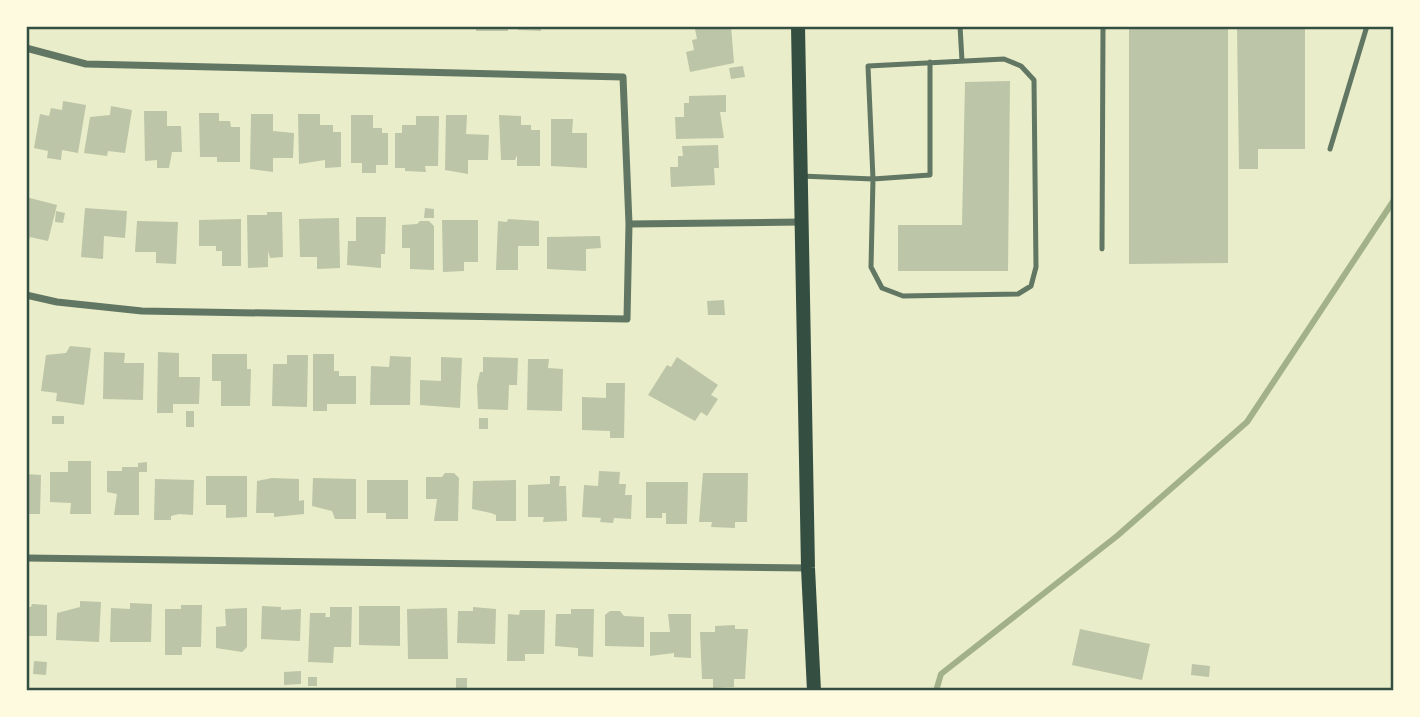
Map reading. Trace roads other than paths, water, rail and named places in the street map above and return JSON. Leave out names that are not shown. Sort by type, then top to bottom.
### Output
[{"type":"main road","points":[[798,26],[808,568],[814,691]]},
{"type":"street","points":[[26,48],[86,64],[622,77],[629,224],[627,319],[142,311],[57,302],[26,295]]},
{"type":"street","points":[[629,224],[802,222]]},
{"type":"street","points":[[26,558],[808,568]]},
{"type":"lane","points":[[961,26],[962,61]]},
{"type":"lane","points":[[1102,248],[1103,26]]},
{"type":"lane","points":[[1330,149],[1367,26]]},
{"type":"lane","points":[[1004,59],[1021,66],[1034,80],[1036,267],[1031,286],[1017,294],[903,296],[882,288],[871,267],[873,179],[868,66],[930,62],[1004,59]]},
{"type":"lane","points":[[800,176],[873,179],[930,175],[930,62]]},
{"type":"waterway","points":[[936,691],[941,674],[1117,536],[1247,422],[1394,200]]}]
